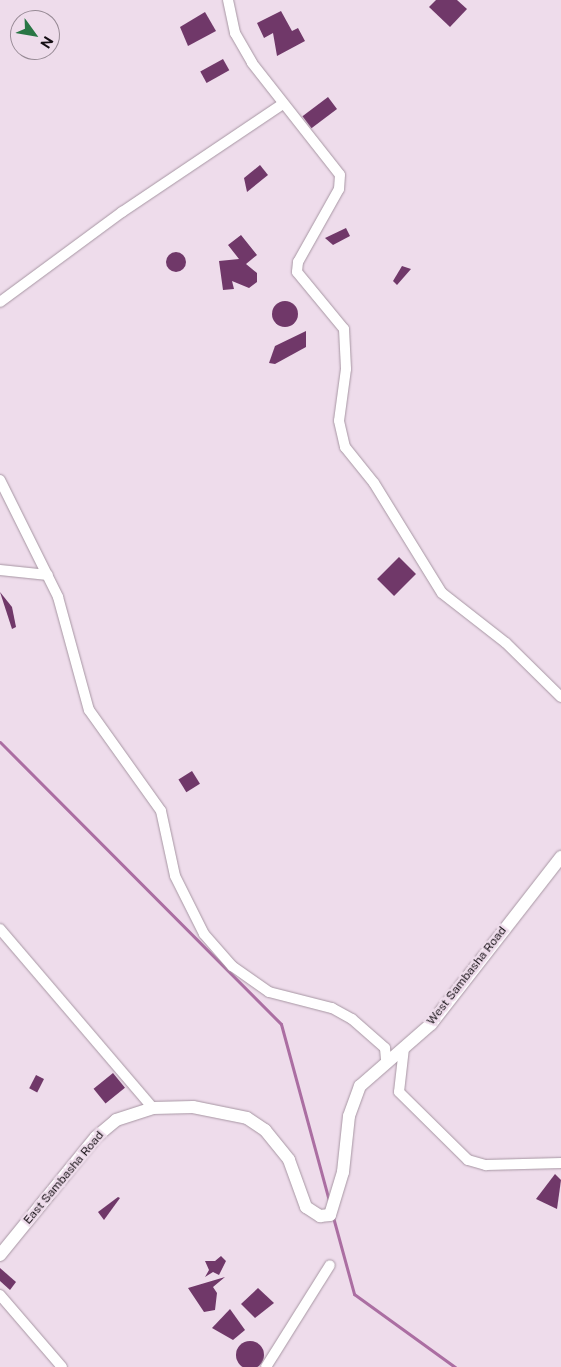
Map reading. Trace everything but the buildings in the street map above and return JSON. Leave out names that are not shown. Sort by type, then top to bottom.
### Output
[{"type":"street","points":[[228,0],[235,33],[283,104],[340,175],[339,189],[298,262],[297,272],[344,329],[346,369],[339,421],[346,447],[374,483],[442,593],[506,643],[561,697]]},
{"type":"street","points":[[0,302],[122,212],[283,104]]},
{"type":"street","points":[[0,480],[48,575],[65,616],[89,710],[161,812],[175,876],[204,934],[241,973],[274,994],[332,1008],[352,1019],[385,1048],[386,1059]]},
{"type":"street","points":[[0,570],[48,575]]},
{"type":"street","name":"West Sambasha Road","points":[[320,1216],[330,1216],[335,1199],[354,1096],[386,1059],[404,1048],[431,1024],[561,857]]},
{"type":"street","points":[[0,929],[153,1108]]},
{"type":"street","points":[[404,1048],[399,1092],[468,1160],[486,1164],[561,1163]]},
{"type":"street","name":"East Sambasha Road","points":[[0,1255],[96,1137],[121,1117],[153,1108],[229,1112],[266,1130],[289,1160],[306,1207],[320,1216]]},
{"type":"street","points":[[266,1367],[330,1265]]},
{"type":"street","points":[[0,1295],[62,1367]]},
{"type":"waterway","points":[[0,742],[281,1024],[329,1201]]},
{"type":"waterway","points":[[333,1217],[354,1294],[455,1367]]}]
